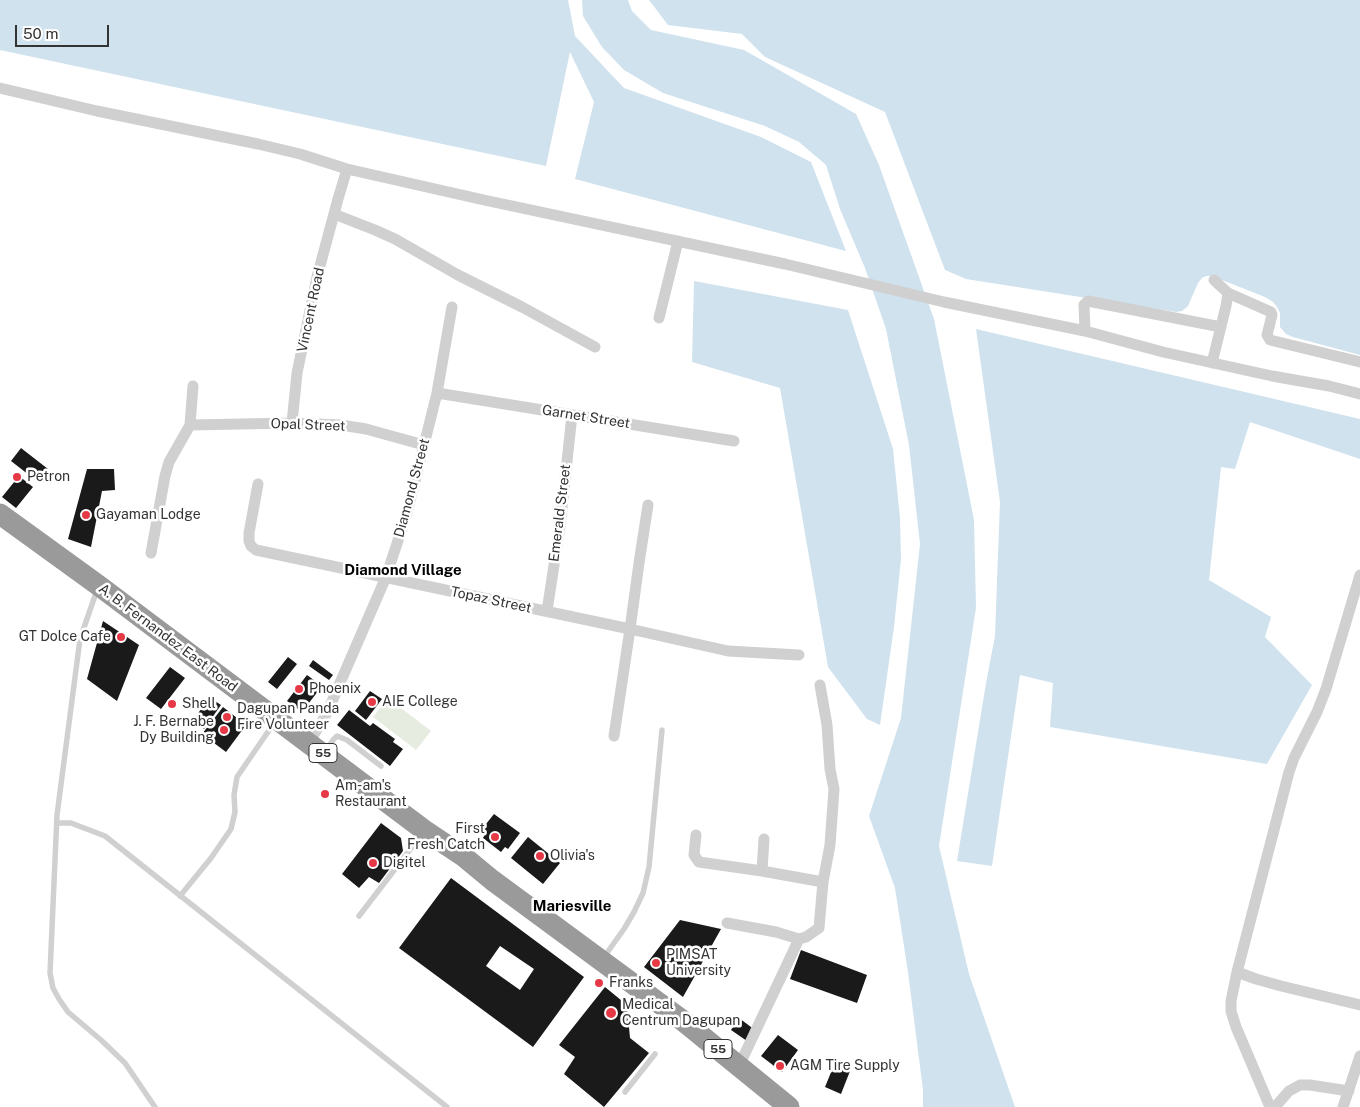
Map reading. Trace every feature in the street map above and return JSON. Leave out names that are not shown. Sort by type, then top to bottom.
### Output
[{"type":"highway","name":"A. B. Fernandez East Road","points":[[0,514],[682,1020],[789,1107]]},
{"type":"street","points":[[0,88],[258,144],[300,154],[347,169],[848,278],[944,302],[1085,331],[1163,352],[1360,394]]},
{"type":"street","name":"Vincent Road","points":[[292,423],[297,373],[317,277],[347,169]]},
{"type":"street","points":[[334,214],[395,239],[458,275],[595,347]]},
{"type":"street","points":[[659,318],[678,241]]},
{"type":"street","points":[[1214,280],[1228,293],[1271,312],[1267,335],[1270,340],[1360,362]]},
{"type":"street","points":[[1212,363],[1228,293]]},
{"type":"street","points":[[1085,331],[1084,305],[1088,301],[1221,327]]},
{"type":"street","name":"Diamond Street","points":[[316,748],[327,713],[386,577],[407,514],[437,393],[452,308]]},
{"type":"street","points":[[151,553],[163,484],[169,462],[190,425],[193,386]]},
{"type":"street","name":"Garnet Street","points":[[437,393],[734,441]]},
{"type":"street","name":"Emerald Street","points":[[547,611],[560,526],[572,415]]},
{"type":"street","name":"Opal Street","points":[[190,425],[292,423],[341,425],[366,429],[424,445]]},
{"type":"street","name":"Topaz Street","points":[[258,484],[249,533],[251,546],[256,550],[728,651],[799,655]]},
{"type":"street","points":[[614,736],[648,505]]},
{"type":"street","points":[[1270,1107],[1236,1027],[1231,1011],[1231,1001],[1289,772],[1326,688],[1360,575]]},
{"type":"street","points":[[727,923],[776,932],[800,939],[819,928],[823,882],[830,845],[834,789],[830,769],[827,725],[820,685]]},
{"type":"street","points":[[696,835],[694,855],[699,862],[823,882]]},
{"type":"street","points":[[762,871],[764,839]]},
{"type":"street","points":[[739,1066],[800,939]]},
{"type":"street","points":[[1237,972],[1281,986],[1360,1004]]},
{"type":"street","points":[[1343,1107],[1360,1056]]},
{"type":"street","points":[[1275,1107],[1289,1091],[1300,1085],[1348,1091]]},
{"type":"lane","points":[[98,585],[80,639],[57,823],[50,973],[53,988],[68,1012],[101,1040],[125,1064],[156,1107]]},
{"type":"lane","points":[[180,896],[212,858],[231,829],[235,812],[234,795],[237,777],[277,719]]},
{"type":"lane","points":[[602,960],[634,912],[642,893],[649,867],[662,730]]},
{"type":"lane","points":[[316,748],[337,736],[347,740],[381,766]]},
{"type":"lane","points":[[57,823],[71,823],[105,836],[447,1107]]},
{"type":"lane","points":[[359,916],[407,855],[424,830]]},
{"type":"lane","points":[[625,1092],[655,1054]]},
{"type":"shaded area","points":[[388,698],[431,731],[416,750],[373,717]]},
{"type":"water","points":[[0,0],[568,0],[575,36],[624,88],[761,137],[811,162],[846,251],[575,179],[594,102],[570,52],[546,166],[0,50]]},
{"type":"water","points":[[582,0],[628,0],[632,11],[651,30],[744,50],[856,114],[879,165],[934,319],[974,520],[976,608],[939,846],[969,974],[1015,1107],[923,1107],[923,1090],[908,972],[895,888],[869,816],[901,718],[920,544],[909,445],[886,329],[865,268],[840,209],[826,165],[799,142],[765,126],[663,93],[624,70],[602,47],[583,16]]},
{"type":"water","points":[[649,0],[1360,0],[1360,355],[1286,334],[1280,327],[1280,313],[1273,302],[1212,276],[1202,278],[1188,306],[1182,311],[1176,312],[966,279],[945,270],[885,112],[765,57],[742,34],[668,25]]},
{"type":"water","points":[[694,281],[848,310],[893,449],[900,518],[901,559],[894,627],[880,725],[867,719],[828,667],[780,388],[692,362]]},
{"type":"water","points":[[976,329],[1360,419],[1360,459],[1250,422],[1235,469],[1221,467],[1209,580],[1271,617],[1265,637],[1312,685],[1267,764],[1050,727],[1053,683],[1020,675],[992,866],[957,861],[995,636],[1000,502]]},
{"type":"building","points":[[21,448],[48,469],[38,482],[11,461]]},
{"type":"building","name":"Gayaman Lodge","points":[[87,469],[114,469],[115,490],[102,491],[91,547],[68,539]]},
{"type":"building","points":[[19,476],[33,487],[16,508],[2,497]]},
{"type":"building","points":[[103,621],[139,645],[117,701],[87,679]]},
{"type":"building","points":[[288,657],[297,664],[277,689],[268,682]]},
{"type":"building","points":[[313,660],[333,675],[329,680],[309,666]]},
{"type":"building","points":[[170,667],[185,678],[161,709],[146,698]]},
{"type":"building","points":[[307,675],[322,686],[302,712],[287,701]]},
{"type":"building","points":[[370,691],[382,699],[366,720],[355,711]]},
{"type":"building","points":[[209,697],[221,705],[204,729],[193,721]]},
{"type":"building","name":"J. F. Bernabe Dy Building","points":[[223,707],[246,725],[226,752],[202,734]]},
{"type":"building","points":[[349,710],[370,726],[373,723],[395,739],[393,742],[403,749],[390,766],[337,725]]},
{"type":"building","points":[[494,814],[520,833],[508,849],[505,847],[501,852],[483,838],[486,832],[482,829]]},
{"type":"building","name":"Digitel","points":[[381,823],[401,838],[403,851],[379,883],[369,877],[359,888],[342,874]]},
{"type":"building","points":[[528,837],[560,863],[543,884],[511,858]]},
{"type":"building","points":[[451,878],[584,977],[533,1047],[399,948]],"holes":[[[500,946],[534,969],[520,990],[486,966]]]},
{"type":"building","points":[[680,920],[721,929],[683,997],[644,967]]},
{"type":"building","points":[[801,950],[867,975],[857,1003],[790,979]]},
{"type":"building","name":"Medical Centrum Dagupan","points":[[605,987],[627,1005],[630,1038],[649,1053],[604,1107],[564,1074],[575,1057],[559,1045]]},
{"type":"building","points":[[739,1018],[755,1030],[747,1041],[731,1030]]},
{"type":"building","points":[[778,1035],[798,1050],[782,1072],[761,1056]]},
{"type":"building","points":[[836,1060],[852,1066],[841,1094],[825,1087]]},
{"type":"place","name":"Petron","points":[[17,477]]},
{"type":"place","name":"Gayaman Lodge","points":[[86,515]]},
{"type":"place","name":"GT Dolce Cafe","points":[[121,637]]},
{"type":"place","name":"Phoenix","points":[[299,689]]},
{"type":"place","name":"AIE College","points":[[372,702]]},
{"type":"place","name":"Shell","points":[[172,704]]},
{"type":"place","name":"Dagupan Panda Fire Volunteer","points":[[227,717]]},
{"type":"place","name":"J. F. Bernabe Dy Building","points":[[224,730]]},
{"type":"place","name":"Am-am's Restaurant","points":[[325,794]]},
{"type":"place","name":"First Fresh Catch","points":[[495,837]]},
{"type":"place","name":"Olivia's","points":[[540,856]]},
{"type":"place","name":"Digitel","points":[[373,863]]},
{"type":"place","name":"PIMSAT University","points":[[656,963]]},
{"type":"place","name":"Franks","points":[[599,983]]},
{"type":"place","name":"Medical Centrum Dagupan","points":[[611,1013]]},
{"type":"place","name":"AGM Tire Supply","points":[[780,1066]]},
{"type":"district","name":"Diamond Village","points":[[403,570]]},
{"type":"district","name":"Mariesville","points":[[572,906]]}]
